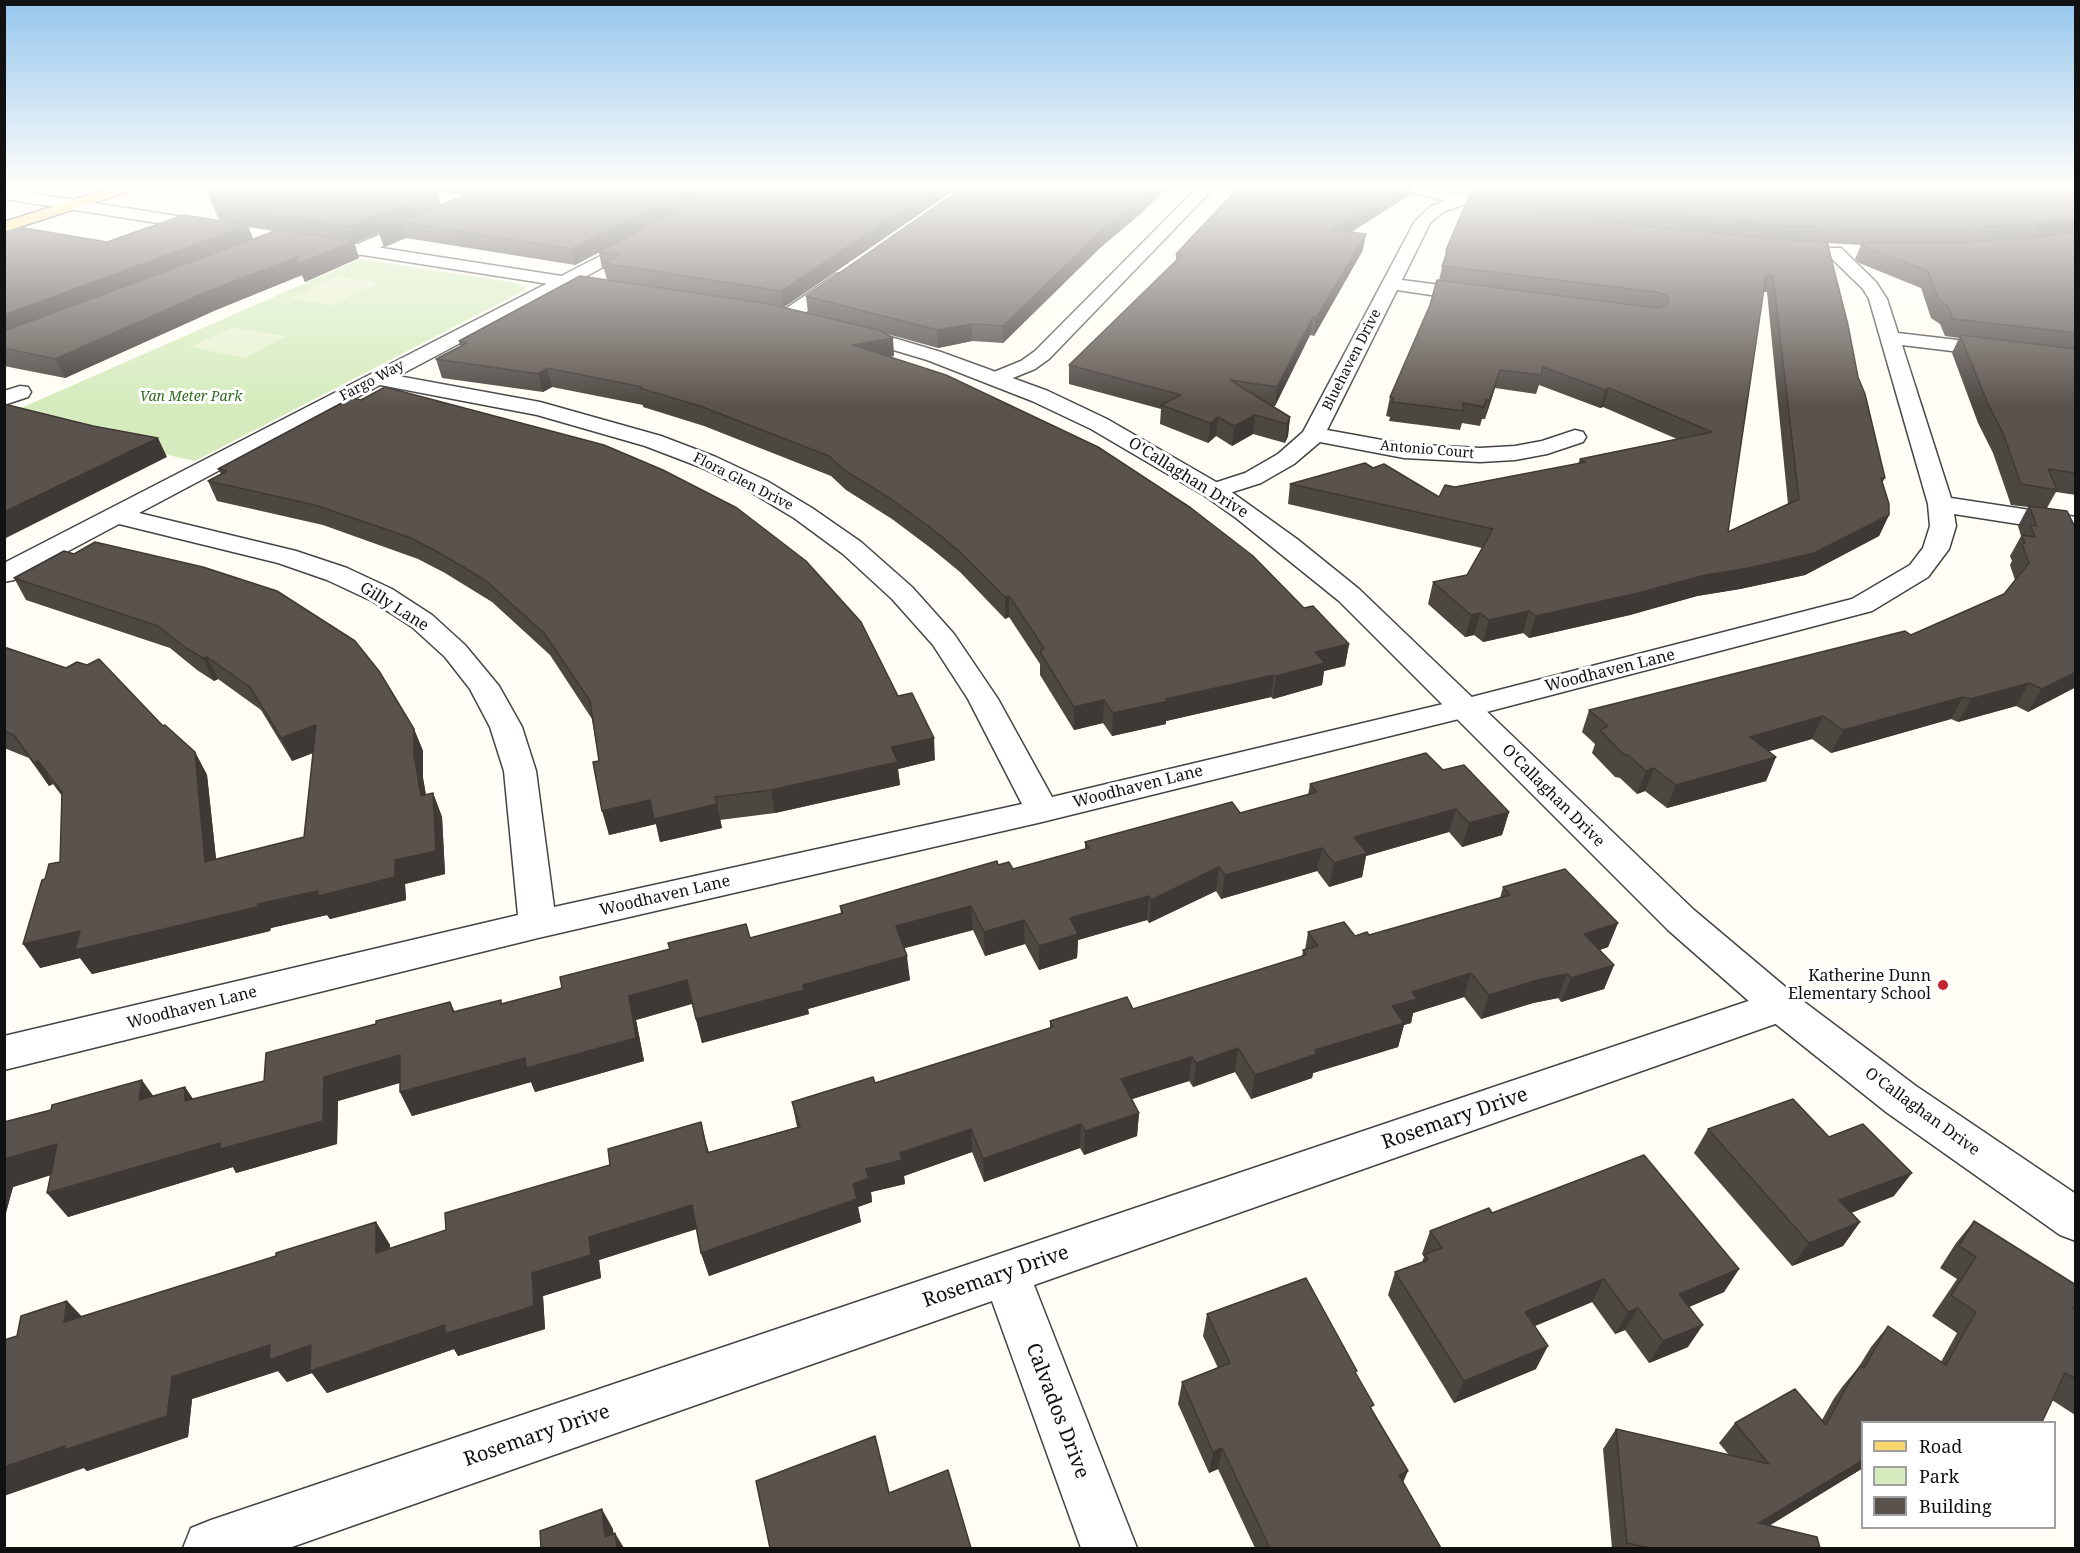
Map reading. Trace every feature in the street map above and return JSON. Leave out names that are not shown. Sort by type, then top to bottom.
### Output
[{"type":"street","points":[[428,260],[642,293]]},
{"type":"street","name":"Fargo Way","points":[[4,574],[602,260]]},
{"type":"street","points":[[996,378],[1028,365],[1042,355],[1135,260]]},
{"type":"street","name":"Bluehaven Drive","points":[[1214,491],[1253,478],[1286,459],[1314,434],[1404,260]]},
{"type":"street","name":"Woodhaven Lane","points":[[4,1053],[538,924],[1042,811],[1464,708],[1863,605],[1918,571],[1936,549],[1943,526],[1940,504],[1878,299],[1870,286],[1847,260]]},
{"type":"street","name":"O'Callaghan Drive","points":[[854,270],[777,314],[875,338],[996,378],[1099,424],[1214,491],[1288,545],[1349,595],[1681,920],[1781,1006],[1901,1099],[2076,1220]]},
{"type":"street","points":[[1391,285],[1498,298]]},
{"type":"street","points":[[1890,338],[2076,360]]},
{"type":"street","name":"Flora Glen Drive","points":[[377,378],[540,409],[653,441],[708,462],[758,486],[804,513],[852,548],[894,585],[944,640],[983,699],[1042,811]]},
{"type":"street","name":"Antonio Court","points":[[1314,434],[1404,451],[1480,455],[1515,453],[1548,447],[1575,437]]},
{"type":"street","points":[[1940,504],[2076,525]]},
{"type":"street","name":"Gilly Lane","points":[[115,515],[287,557],[337,574],[382,595],[412,615],[455,651],[489,696],[506,727],[520,771],[538,924]]},
{"type":"street","name":"Rosemary Drive","points":[[211,1548],[296,1534],[1005,1274],[1781,1006]]},
{"type":"street","name":"Calvados Drive","points":[[1005,1274],[1109,1548]]},
{"type":"green space","name":"Van Meter Park","points":[[357,260],[511,282],[526,287],[525,290],[195,461],[5,419],[5,415]]},
{"type":"green space","points":[[338,276],[380,283],[331,305],[291,298]]},
{"type":"green space","points":[[233,327],[286,336],[245,358],[190,347]]},
{"type":"building","points":[[4,260],[152,260],[4,315]]},
{"type":"building","points":[[195,260],[288,260],[209,291],[55,359],[4,348],[4,331]]},
{"type":"building","points":[[608,260],[827,260],[781,291],[603,263]]},
{"type":"building","points":[[857,260],[1071,260],[1003,326],[972,324],[937,330],[806,296]]},
{"type":"building","points":[[1176,260],[1350,260],[1316,318],[1313,317],[1277,387],[1230,380],[1290,417],[1287,424],[1255,415],[1234,426],[1218,417],[1210,423],[1161,405],[1181,395],[1069,365]]},
{"type":"building","points":[[1444,260],[1832,260],[1858,377],[1865,394],[1885,478],[1881,478],[1889,504],[1889,515],[1814,553],[1749,568],[1705,575],[1536,616],[1529,611],[1489,620],[1480,613],[1471,615],[1433,582],[1467,575],[1493,529],[1290,484],[1365,463],[1373,468],[1384,464],[1439,497],[1445,485],[1455,487],[1586,462],[1580,459],[1712,432],[1609,388],[1605,390],[1543,367],[1541,375],[1500,370],[1490,400],[1486,400],[1484,407],[1463,403],[1464,411],[1392,402],[1394,398],[1390,397],[1430,305],[1437,280],[1657,308],[1665,306],[1669,301],[1666,295],[1657,292],[1442,266]],"holes":[[[1766,275],[1773,276],[1799,499],[1728,532]]]},
{"type":"building","points":[[1900,260],[2076,260],[2076,333],[1953,319],[1948,306],[1939,300],[1928,271]]},
{"type":"building","points":[[580,276],[764,303],[879,330],[893,338],[853,345],[946,375],[1098,447],[1191,508],[1253,556],[1304,608],[1313,606],[1349,644],[1315,652],[1325,663],[1276,676],[1166,699],[1168,701],[1113,713],[1104,700],[1074,707],[1040,652],[1044,648],[1009,596],[1005,597],[959,551],[931,528],[891,499],[844,470],[829,456],[700,406],[639,388],[642,387],[547,368],[538,374],[436,359],[467,343],[459,341]]},
{"type":"building","points":[[1960,335],[2076,349],[2076,473],[2048,469],[2057,490],[2021,484],[2003,433],[1988,404]]},
{"type":"building","points":[[385,387],[604,445],[663,470],[737,508],[806,561],[861,622],[898,696],[912,693],[934,738],[891,747],[898,762],[771,790],[715,797],[717,804],[654,819],[650,800],[602,811],[593,762],[599,761],[590,701],[544,633],[485,580],[411,538],[315,505],[208,481],[227,471],[218,469],[351,398],[361,400]]},
{"type":"building","points":[[4,404],[93,426],[158,438],[4,512]]},
{"type":"building","points":[[2029,506],[2067,511],[2076,529],[2076,672],[2042,689],[2029,683],[1971,699],[1963,697],[1843,730],[1823,716],[1750,737],[1776,757],[1676,785],[1654,768],[1646,771],[1628,755],[1623,754],[1600,730],[1608,726],[1589,710],[1905,631],[1911,635],[2004,594],[2029,563],[2022,544],[2025,543],[2022,535],[2035,537],[2030,525],[2037,526]]},
{"type":"building","points":[[95,542],[203,567],[277,591],[355,641],[379,671],[414,729],[414,755],[421,796],[433,793],[436,851],[395,860],[395,877],[318,896],[318,891],[258,904],[257,907],[75,950],[80,931],[23,944],[49,864],[60,862],[62,792],[38,761],[34,763],[14,735],[4,731],[4,647],[66,668],[77,662],[87,665],[99,659],[163,726],[165,725],[195,752],[205,862],[304,837],[316,725],[281,738],[250,687],[207,657],[203,658],[186,648],[158,626],[14,578],[64,551],[74,554]]},
{"type":"building","points":[[1426,753],[1443,770],[1464,765],[1509,812],[1469,823],[1456,809],[1354,837],[1367,853],[1334,863],[1322,848],[1225,875],[1219,867],[1151,900],[1149,896],[1070,918],[1078,934],[1039,946],[1024,920],[984,932],[971,906],[896,926],[907,956],[803,985],[804,990],[696,1019],[687,980],[629,996],[636,1038],[526,1068],[525,1058],[400,1092],[400,1055],[324,1077],[323,1121],[220,1149],[220,1143],[47,1193],[57,1144],[4,1159],[4,1122],[51,1110],[52,1105],[142,1080],[139,1100],[185,1087],[185,1101],[264,1081],[266,1053],[376,1024],[376,1021],[450,1002],[453,1012],[501,1000],[501,1004],[562,988],[560,977],[670,949],[668,943],[746,924],[750,938],[843,913],[840,906],[997,861],[998,865],[1009,862],[1013,869],[1089,848],[1085,842],[1232,802],[1240,813],[1317,792],[1310,784]]},
{"type":"building","points":[[1565,869],[1618,923],[1584,934],[1614,965],[1571,978],[1567,974],[1541,979],[1489,995],[1471,973],[1412,992],[1417,999],[1392,1006],[1404,1023],[1315,1050],[1317,1054],[1255,1075],[1238,1048],[1196,1063],[1192,1057],[1121,1079],[1139,1113],[1085,1131],[1081,1124],[983,1159],[971,1129],[900,1153],[902,1160],[866,1169],[869,1178],[853,1184],[857,1199],[701,1253],[692,1205],[589,1237],[591,1255],[532,1273],[534,1306],[445,1334],[445,1325],[310,1371],[311,1345],[269,1360],[270,1345],[172,1377],[167,1416],[64,1450],[65,1446],[4,1467],[4,1340],[17,1336],[21,1316],[67,1301],[64,1322],[276,1256],[276,1253],[376,1222],[376,1253],[446,1230],[445,1213],[610,1165],[608,1149],[701,1122],[707,1153],[800,1127],[792,1102],[873,1077],[875,1083],[1053,1027],[1050,1021],[1127,997],[1133,1009],[1306,955],[1303,950],[1318,946],[1308,932],[1344,922],[1355,936],[1367,932],[1369,935],[1510,895],[1503,887]]},
{"type":"building","points":[[1793,1099],[1829,1137],[1863,1124],[1912,1173],[1839,1200],[1860,1222],[1809,1243],[1708,1129]]},
{"type":"building","points":[[1644,1155],[1739,1269],[1679,1294],[1703,1325],[1663,1341],[1638,1308],[1628,1312],[1604,1279],[1525,1312],[1548,1346],[1464,1381],[1395,1272],[1428,1260],[1425,1254],[1442,1248],[1430,1231],[1489,1208],[1492,1213]]},
{"type":"building","points":[[1974,1221],[2076,1285],[2076,1304],[2073,1309],[2076,1311],[2076,1379],[2065,1373],[2042,1421],[1861,1421],[1861,1461],[1759,1523],[1817,1537],[1820,1548],[1651,1548],[1627,1543],[1616,1429],[1769,1464],[1735,1423],[1795,1389],[1826,1425],[1851,1379],[1860,1366],[1864,1368],[1888,1326],[1946,1365],[1976,1312],[1951,1295],[1976,1257],[1959,1246]]},
{"type":"building","points":[[1306,1278],[1374,1405],[1370,1407],[1408,1471],[1399,1475],[1441,1548],[1270,1548],[1222,1448],[1213,1452],[1182,1382],[1230,1363],[1207,1314]]},
{"type":"building","points":[[875,1436],[889,1493],[948,1470],[971,1548],[770,1548],[756,1481]]},
{"type":"building","points":[[602,1509],[605,1537],[615,1533],[617,1548],[541,1548],[540,1531]]},
{"type":"place","name":"Katherine Dunn Elementary School","points":[[1943,985]]}]
